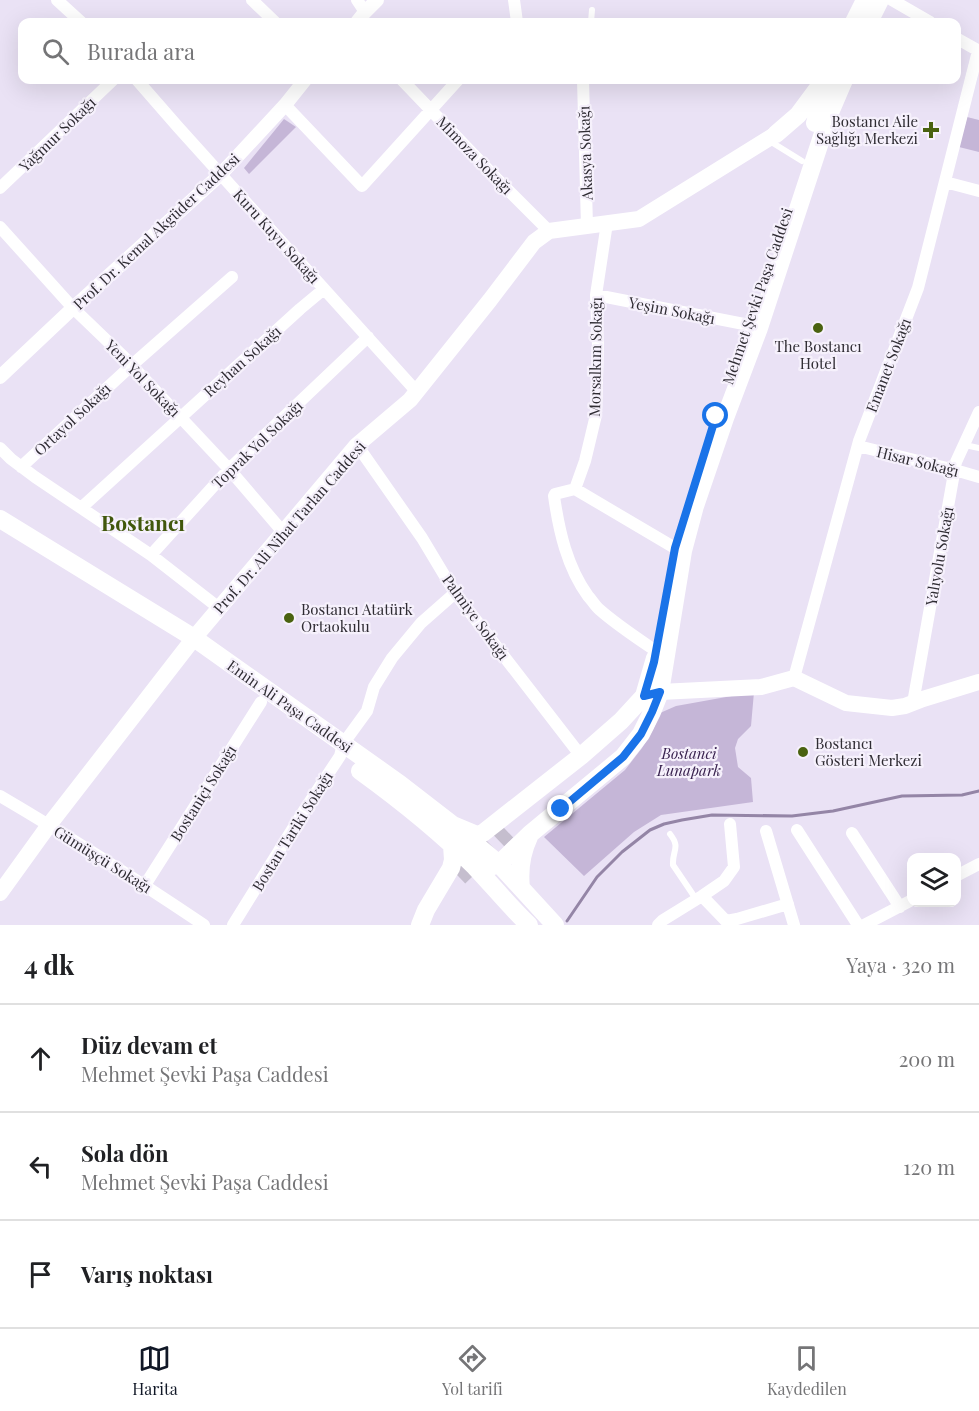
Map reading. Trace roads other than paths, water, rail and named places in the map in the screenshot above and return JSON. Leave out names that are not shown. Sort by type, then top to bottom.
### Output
[{"type":"main road","points":[[856,18],[865,0]]},
{"type":"main road","points":[[871,18],[880,0]]},
{"type":"main road","points":[[549,231],[639,219],[772,137],[798,115],[820,84]]},
{"type":"main road","name":"Mehmet Şevki Paşa Caddesi","points":[[453,825],[477,835],[502,827],[652,694],[695,506],[759,328],[822,118],[828,84]]},
{"type":"main road","points":[[772,137],[822,118],[842,84]]},
{"type":"main road","name":"Mehmet Şevki Paşa Caddesi","points":[[499,864],[530,834],[623,757],[641,734],[652,712],[650,676],[675,548],[716,416],[749,325],[802,161],[822,118]]},
{"type":"main road","name":"Prof. Dr. Ali Nihat Tarlan Caddesi","points":[[0,893],[49,825],[190,642],[357,445],[417,392],[534,242],[549,231]]},
{"type":"main road","name":"Emin Ali Paşa Caddesi","points":[[0,519],[190,642],[341,750],[452,845],[529,925]]},
{"type":"main road","name":"Emin Ali Paşa Caddesi","points":[[0,531],[190,642],[261,702],[400,784],[499,864],[555,925]]},
{"type":"main road","points":[[530,834],[506,848],[495,845],[491,838],[491,834],[576,774],[635,719],[652,694],[762,687],[794,678],[846,703],[892,708],[905,706],[979,682]]},
{"type":"main road","points":[[521,888],[521,859],[530,834]]},
{"type":"main road","points":[[420,925],[426,910],[451,868],[452,845]]},
{"type":"main road","points":[[475,867],[487,868],[499,864]]},
{"type":"main road","points":[[425,925],[459,877]]},
{"type":"street","points":[[57,0],[77,18]]},
{"type":"street","points":[[252,0],[271,18]]},
{"type":"street","points":[[357,0],[361,17]]},
{"type":"street","points":[[361,17],[377,0]]},
{"type":"street","points":[[514,0],[516,18]]},
{"type":"street","points":[[892,0],[923,18]]},
{"type":"street","points":[[961,40],[979,51]]},
{"type":"street","name":"Emanet Sokağı","points":[[794,678],[858,446],[918,288],[979,51]]},
{"type":"street","name":"Yağmur Sokağı","points":[[0,188],[109,84]]},
{"type":"street","name":"Kuru Kuyu Sokağı","points":[[141,84],[417,392]]},
{"type":"street","name":"Prof. Dr. Kemal Akgüder Caddesi","points":[[0,377],[221,174],[302,84]]},
{"type":"street","name":"Mimoza Sokağı","points":[[406,84],[549,231]]},
{"type":"street","points":[[285,105],[362,186],[454,84]]},
{"type":"street","name":"Akasya Sokağı","points":[[583,84],[587,226]]},
{"type":"street","points":[[945,182],[979,191]]},
{"type":"street","name":"Morsalkım Sokağı","points":[[575,489],[585,461],[596,415],[598,346],[596,295],[607,223]]},
{"type":"street","name":"Yeni Yol Sokağı","points":[[0,227],[73,308],[181,417],[283,532]]},
{"type":"street","name":"Ortayol Sokağı","points":[[21,467],[232,277]]},
{"type":"street","name":"Reyhan Sokağı","points":[[81,508],[324,289]]},
{"type":"street","name":"Yeşim Sokağı","points":[[596,295],[749,325]]},
{"type":"street","name":"Toprak Yol Sokağı","points":[[151,555],[229,469],[368,337]]},
{"type":"street","name":"Yalıyolu Sokağı","points":[[913,703],[956,462],[979,412]]},
{"type":"street","name":"Palmiye Sokağı","points":[[357,445],[422,538],[455,593],[581,756]]},
{"type":"street","name":"Hisar Sokağı","points":[[858,446],[979,477]]},
{"type":"street","points":[[0,448],[10,459],[151,555],[219,608]]},
{"type":"street","points":[[656,651],[598,609],[581,586],[569,560],[558,526],[554,496],[575,489],[675,548]]},
{"type":"street","name":"Bostan Tariki Sokağı","points":[[233,925],[367,711],[374,687],[392,658],[421,622],[455,593]]},
{"type":"street","name":"Bostaniçi Sokağı","points":[[145,885],[261,702]]},
{"type":"street","name":"Gümüşçü Sokağı","points":[[0,796],[145,885],[204,925]]},
{"type":"street","points":[[658,925],[724,881],[735,867],[730,824]]},
{"type":"street","points":[[797,830],[858,925]]},
{"type":"street","points":[[766,831],[794,925]]},
{"type":"street","points":[[852,833],[900,907]]},
{"type":"street","points":[[961,874],[979,864]]},
{"type":"street","points":[[699,898],[723,923],[788,904]]},
{"type":"street","points":[[864,925],[907,903]]},
{"type":"lane","points":[[591,18],[592,10]]},
{"type":"lane","points":[[772,137],[802,161]]},
{"type":"lane","points":[[964,445],[979,448]]},
{"type":"lane","points":[[670,834],[676,844],[672,859],[673,865],[699,898]]},
{"type":"waterway","points":[[567,921],[597,877],[622,852],[650,830],[664,824],[712,815],[792,816],[833,811],[902,796],[962,795],[979,791]]},
{"type":"tunnel","points":[[459,877],[507,831]]},
{"type":"place","name":"Bostancı Aile Sağlığı Merkezi","points":[[931,130]]},
{"type":"place","name":"The Bostancı Hotel","points":[[818,328]]},
{"type":"place","name":"Bostancı Atatürk Ortaokulu","points":[[289,618]]},
{"type":"place","name":"Bostancı Gösteri Merkezi","points":[[803,752]]},
{"type":"district","name":"Bostancı","points":[[143,522]]},
{"type":"park label","name":"Bostanci Lunapark","points":[[689,762]]}]
